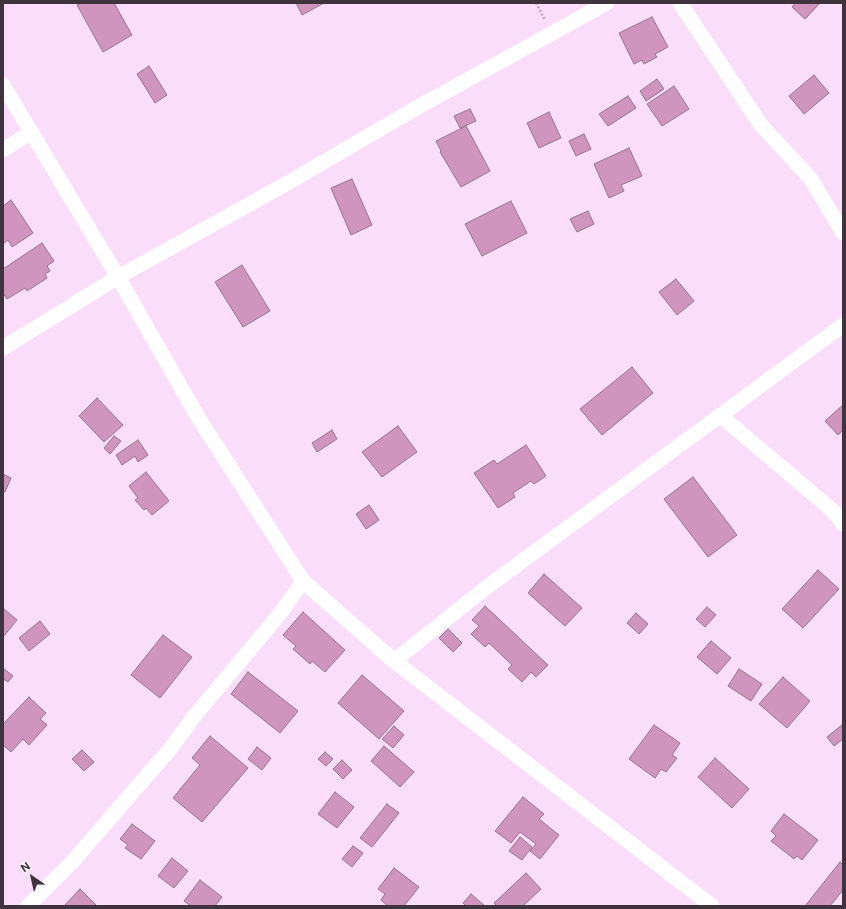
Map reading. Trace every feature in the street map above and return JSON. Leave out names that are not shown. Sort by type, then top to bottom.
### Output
[{"type":"street","points":[[3,348],[118,277],[284,185],[418,107],[606,3]]},
{"type":"street","points":[[680,3],[761,125],[811,179],[843,233]]},
{"type":"street","points":[[3,85],[118,277],[198,417],[303,581],[394,661],[712,906]]},
{"type":"street","points":[[3,150],[32,132]]},
{"type":"street","points":[[394,661],[483,590],[843,325]]},
{"type":"street","points":[[721,416],[832,510],[843,524]]},
{"type":"street","points":[[28,906],[73,861],[170,749],[196,714],[279,615],[303,581]]},
{"type":"building","points":[[81,3],[114,3],[132,35],[103,52],[77,5]]},
{"type":"building","points":[[296,3],[324,3],[302,15]]},
{"type":"building","points":[[795,3],[820,3],[805,19],[792,7]]},
{"type":"building","points":[[652,17],[668,47],[655,54],[657,57],[644,64],[642,60],[634,64],[619,33]]},
{"type":"building","points":[[149,66],[167,95],[155,103],[137,74]]},
{"type":"building","points":[[814,75],[829,93],[804,114],[789,96]]},
{"type":"building","points":[[657,79],[664,89],[646,101],[640,91]]},
{"type":"building","points":[[674,86],[689,109],[662,126],[647,104]]},
{"type":"building","points":[[628,96],[636,108],[608,126],[599,114]]},
{"type":"building","points":[[470,109],[476,121],[460,128],[454,116]]},
{"type":"building","points":[[549,112],[561,138],[539,148],[527,123]]},
{"type":"building","points":[[466,126],[490,171],[461,187],[440,152],[441,151],[436,141]]},
{"type":"building","points":[[584,134],[591,149],[576,156],[569,141]]},
{"type":"building","points":[[629,148],[642,176],[621,185],[624,191],[609,198],[594,164]]},
{"type":"building","points":[[352,179],[372,225],[351,235],[331,188]]},
{"type":"building","points":[[11,200],[33,233],[12,247],[8,240],[3,244],[3,206]]},
{"type":"building","points":[[511,201],[527,233],[482,256],[465,224]]},
{"type":"building","points":[[588,211],[594,224],[577,232],[570,219]]},
{"type":"building","points":[[42,243],[54,261],[47,266],[50,271],[45,274],[47,278],[27,291],[25,288],[7,299],[3,293],[3,269]]},
{"type":"building","points":[[242,265],[270,311],[243,327],[215,282]]},
{"type":"building","points":[[676,279],[694,301],[677,315],[659,292]]},
{"type":"building","points":[[632,367],[653,393],[602,435],[580,409]]},
{"type":"building","points":[[97,398],[123,425],[104,442],[79,416]]},
{"type":"building","points":[[843,405],[843,430],[838,435],[825,421]]},
{"type":"building","points":[[398,426],[417,452],[382,477],[362,452]]},
{"type":"building","points":[[332,430],[337,439],[317,452],[312,443]]},
{"type":"building","points":[[114,436],[121,441],[110,454],[104,448]]},
{"type":"building","points":[[138,440],[148,455],[138,462],[135,456],[122,465],[116,455]]},
{"type":"building","points":[[526,445],[546,476],[534,484],[531,481],[513,493],[515,497],[498,508],[474,473],[494,460],[497,464]]},
{"type":"building","points":[[146,472],[169,501],[152,515],[146,508],[144,510],[135,500],[138,498],[129,486]]},
{"type":"building","points":[[3,474],[11,478],[5,492],[3,491]]},
{"type":"building","points":[[693,477],[737,535],[708,557],[664,499]]},
{"type":"building","points":[[369,505],[379,520],[366,529],[356,514]]},
{"type":"building","points":[[818,570],[839,589],[803,628],[782,609]]},
{"type":"building","points":[[544,574],[582,608],[565,626],[528,593]]},
{"type":"building","points":[[485,606],[548,665],[536,677],[531,672],[522,682],[508,669],[512,665],[489,643],[485,647],[471,634],[479,626],[472,620]]},
{"type":"building","points":[[707,607],[716,615],[705,627],[696,619]]},
{"type":"building","points":[[3,608],[17,620],[3,637]]},
{"type":"building","points":[[303,612],[345,650],[325,672],[312,661],[310,664],[293,649],[296,646],[283,635]]},
{"type":"building","points":[[636,613],[648,624],[639,634],[627,623]]},
{"type":"building","points":[[40,621],[50,634],[29,651],[19,638]]},
{"type":"building","points":[[448,629],[462,643],[453,652],[439,638]]},
{"type":"building","points":[[163,635],[192,657],[160,698],[131,675]]},
{"type":"building","points":[[711,641],[731,658],[717,674],[697,657]]},
{"type":"building","points":[[3,668],[13,676],[8,682],[3,679]]},
{"type":"building","points":[[739,669],[762,684],[751,701],[728,686]]},
{"type":"building","points":[[248,672],[298,711],[280,733],[231,694]]},
{"type":"building","points":[[362,675],[404,711],[379,739],[338,703]]},
{"type":"building","points":[[783,677],[810,701],[787,728],[759,704]]},
{"type":"building","points":[[29,697],[46,713],[40,719],[47,725],[29,745],[23,739],[11,752],[3,745],[3,724]]},
{"type":"building","points":[[843,724],[843,739],[834,746],[827,737]]},
{"type":"building","points":[[654,725],[680,743],[672,755],[677,758],[666,772],[661,769],[655,778],[629,759]]},
{"type":"building","points":[[394,726],[404,735],[393,748],[382,739]]},
{"type":"building","points":[[210,736],[248,768],[202,822],[173,798],[200,765],[192,758]]},
{"type":"building","points":[[384,746],[414,772],[400,787],[371,761]]},
{"type":"building","points":[[257,747],[271,758],[262,770],[248,759]]},
{"type":"building","points":[[82,750],[94,762],[84,771],[72,759]]},
{"type":"building","points":[[325,752],[333,759],[326,766],[318,759]]},
{"type":"building","points":[[715,758],[749,789],[732,808],[698,777]]},
{"type":"building","points":[[342,760],[352,770],[343,779],[333,769]]},
{"type":"building","points":[[335,792],[354,807],[337,828],[318,814]]},
{"type":"building","points":[[523,797],[544,814],[539,819],[559,835],[540,859],[530,851],[536,844],[520,832],[511,843],[495,831]]},
{"type":"building","points":[[387,804],[399,813],[372,847],[360,838]]},
{"type":"building","points":[[784,814],[818,840],[802,860],[797,856],[794,859],[771,841],[776,836],[771,831]]},
{"type":"building","points":[[132,824],[155,841],[141,859],[125,848],[128,845],[120,839]]},
{"type":"building","points":[[520,837],[532,847],[522,860],[509,851]]},
{"type":"building","points":[[353,846],[363,853],[352,867],[342,859]]},
{"type":"building","points":[[172,858],[188,871],[174,888],[158,876]]},
{"type":"building","points":[[840,862],[843,865],[843,890],[830,906],[805,906]]},
{"type":"building","points":[[394,868],[419,887],[404,906],[388,906],[381,900],[385,894],[378,889]]},
{"type":"building","points":[[526,873],[541,889],[523,906],[497,906],[494,903]]},
{"type":"building","points":[[200,880],[222,897],[215,906],[191,906],[184,901]]},
{"type":"building","points":[[80,889],[97,906],[64,906]]},
{"type":"building","points":[[471,894],[485,906],[466,906],[463,903]]}]
